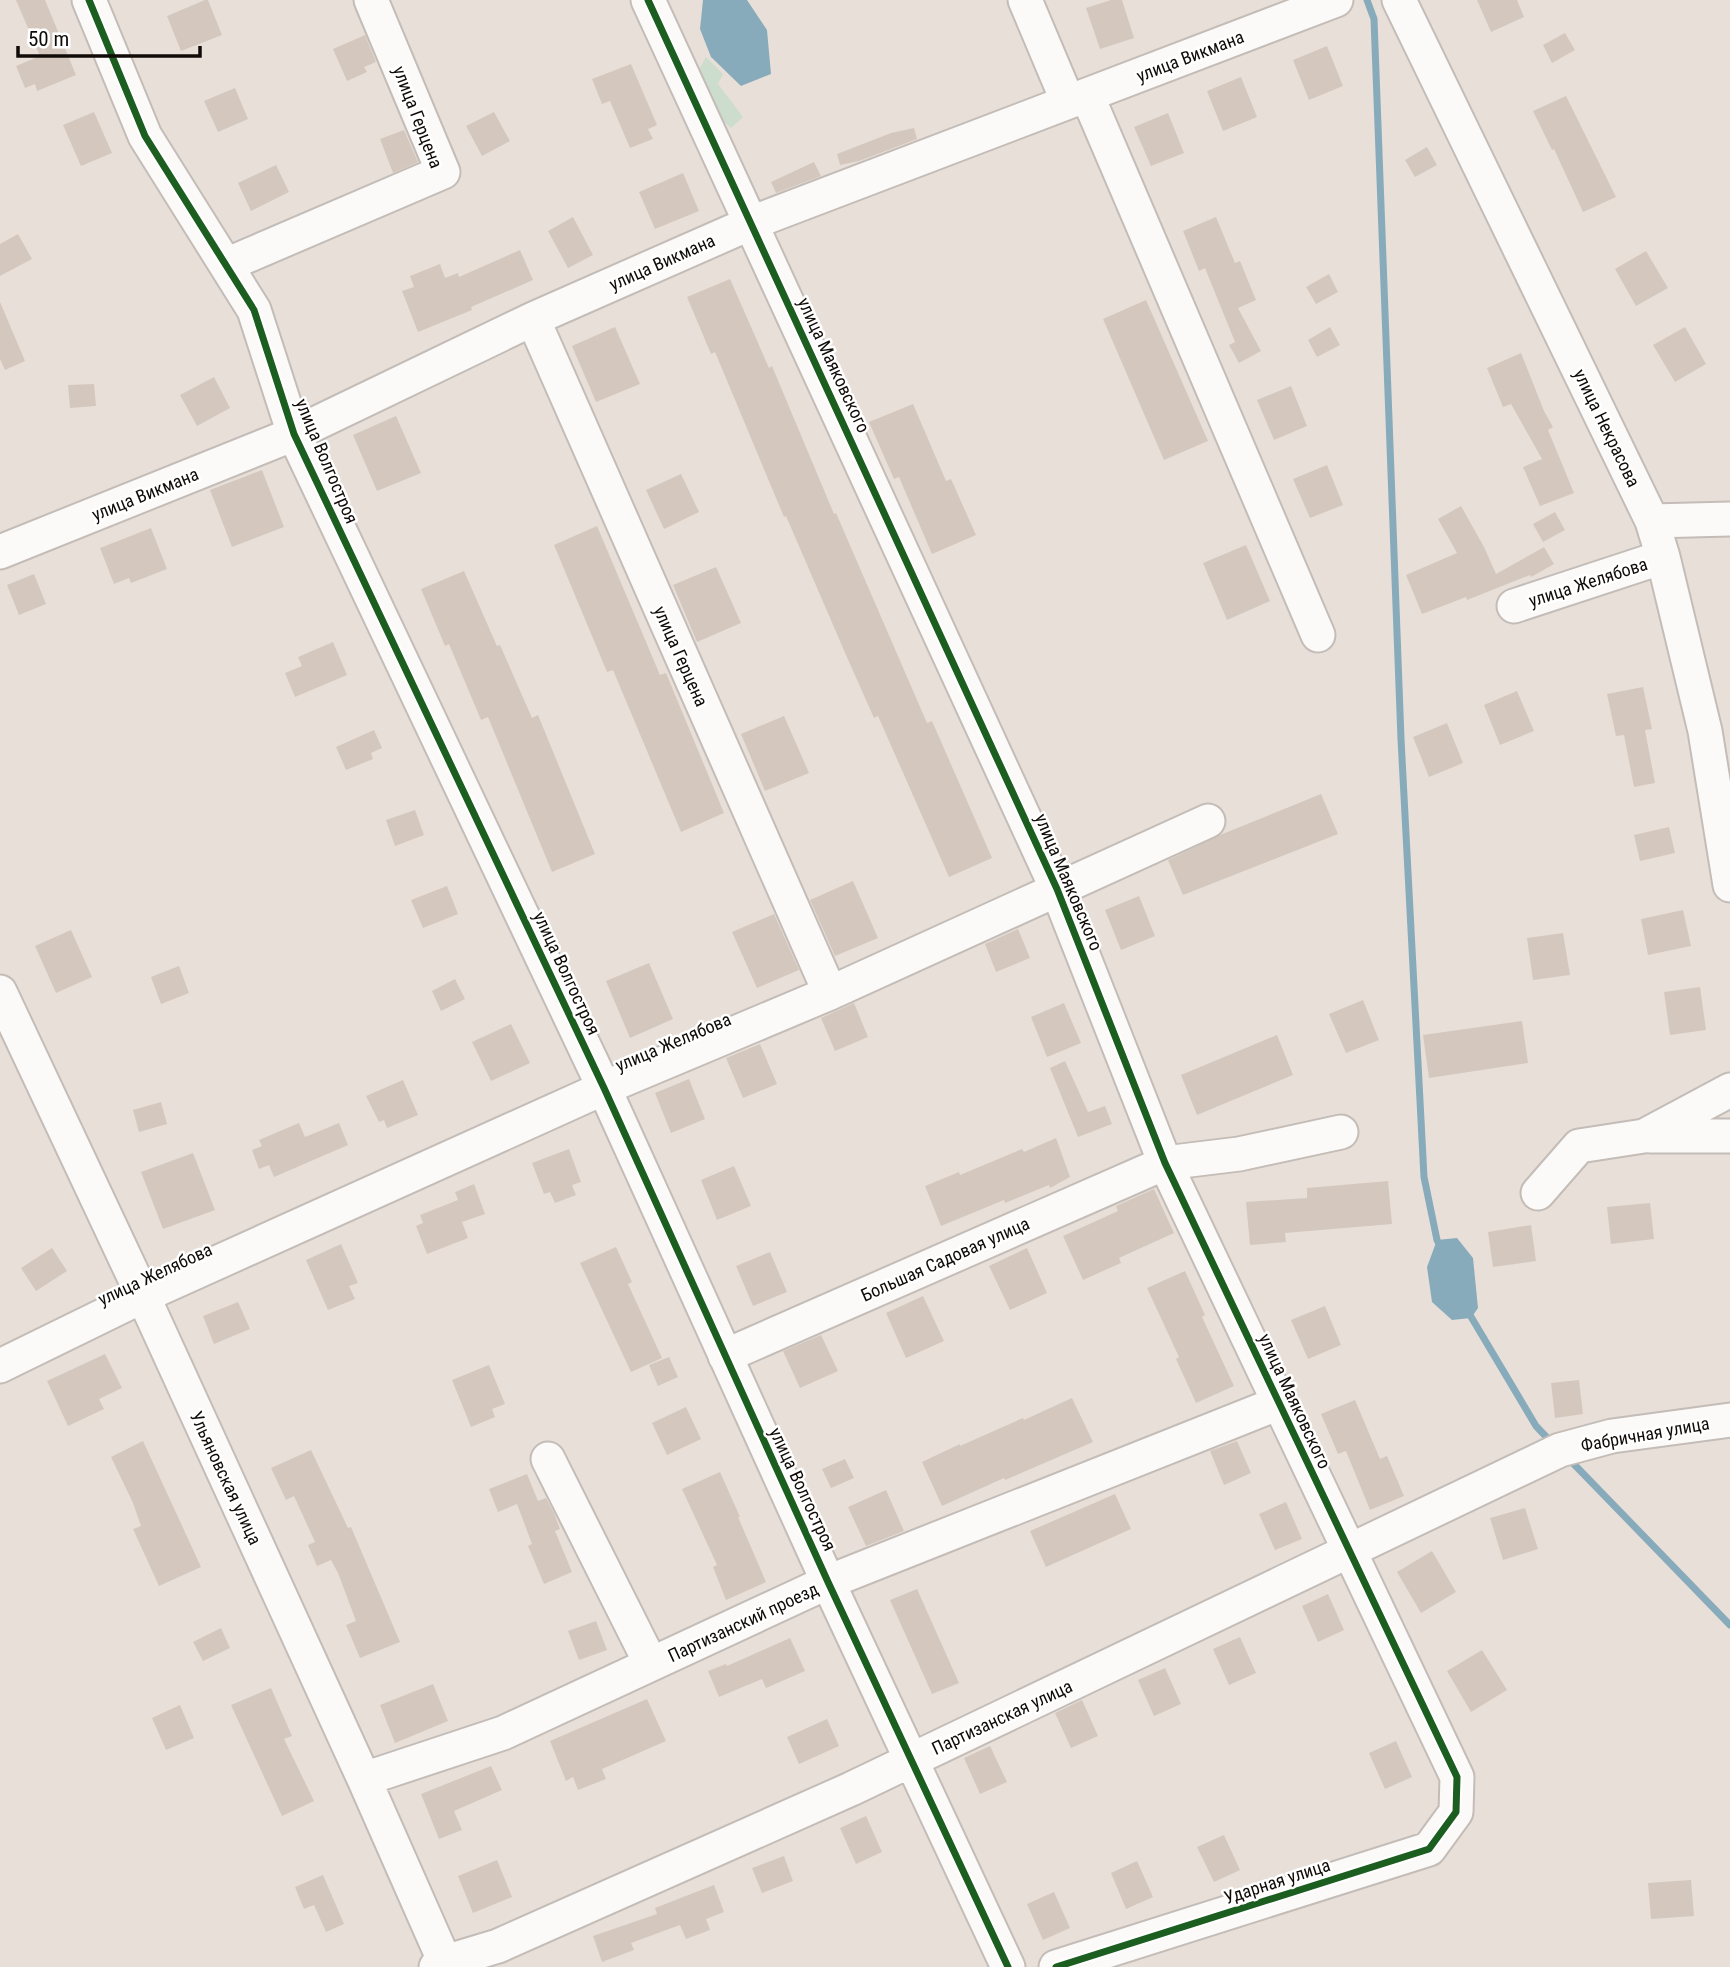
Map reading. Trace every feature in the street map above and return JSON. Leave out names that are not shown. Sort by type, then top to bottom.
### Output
[{"type":"street","name":"улица Волгостроя","points":[[89,0],[145,136],[254,310],[294,434],[604,1088],[828,1582],[1008,1967]]},
{"type":"street","name":"улица Герцена","points":[[226,265],[443,172],[371,0]]},
{"type":"street","name":"улица Маяковского","points":[[648,0],[1057,889],[1166,1163],[1457,1777]]},
{"type":"street","points":[[1025,0],[1077,99],[1318,635]]},
{"type":"street","name":"улица Викмана","points":[[0,552],[294,434],[533,319],[751,223],[1336,0]]},
{"type":"street","name":"улица Некрасова","points":[[1399,0],[1652,521],[1705,731],[1730,885]]},
{"type":"street","name":"улица Герцена","points":[[533,319],[830,993]]},
{"type":"street","points":[[1652,521],[1730,519]]},
{"type":"street","name":"улица Желябова","points":[[1514,606],[1663,557]]},
{"type":"street","name":"улица Желябова","points":[[0,1366],[143,1296],[604,1088],[830,993],[1208,821]]},
{"type":"street","name":"Ульяновская улица","points":[[0,992],[143,1296],[364,1779],[443,1965]]},
{"type":"street","points":[[1644,1136],[1730,1090]]},
{"type":"street","name":"Большая Садовая улица","points":[[725,1356],[1166,1163],[1239,1154],[1341,1132]]},
{"type":"street","points":[[1538,1193],[1579,1146],[1644,1136],[1730,1136]]},
{"type":"street","name":"Партизанский проезд","points":[[364,1779],[503,1733],[828,1582],[1279,1403]]},
{"type":"street","name":"Фабричная улица","points":[[1560,1450],[1612,1436],[1730,1420]]},
{"type":"street","name":"Партизанская улица","points":[[443,1965],[498,1946],[851,1789],[1560,1450]]},
{"type":"street","points":[[548,1460],[651,1664]]},
{"type":"street","name":"Ударная улица","points":[[1056,1967],[1429,1849],[1456,1812],[1457,1777]]},
{"type":"green space","points":[[706,57],[723,74],[718,84],[743,117],[731,128],[719,117],[694,78]]},
{"type":"water","points":[[703,0],[747,0],[767,30],[771,74],[741,86],[711,57],[700,29]]},
{"type":"water","points":[[1457,1238],[1473,1258],[1478,1308],[1471,1318],[1452,1320],[1432,1302],[1427,1267],[1437,1240]]},
{"type":"building","points":[[16,0],[45,0],[76,75],[37,91],[35,84],[25,88],[16,66],[40,56]]},
{"type":"building","points":[[208,0],[222,35],[181,51],[167,16]]},
{"type":"building","points":[[1111,0],[1122,0],[1134,38],[1100,49],[1086,8]]},
{"type":"building","points":[[1477,0],[1517,0],[1524,17],[1491,32]]},
{"type":"building","points":[[1565,33],[1575,50],[1552,63],[1543,45]]},
{"type":"building","points":[[365,35],[376,62],[364,67],[367,72],[347,81],[333,49]]},
{"type":"building","points":[[1327,46],[1343,86],[1309,100],[1293,60]]},
{"type":"building","points":[[631,64],[657,125],[648,129],[653,139],[630,148],[610,101],[602,104],[592,79]]},
{"type":"building","points":[[1241,77],[1257,117],[1223,131],[1207,91]]},
{"type":"building","points":[[235,88],[248,119],[218,132],[204,101]]},
{"type":"building","points":[[1566,96],[1616,197],[1583,212],[1533,111]]},
{"type":"building","points":[[94,112],[112,153],[81,166],[63,125]]},
{"type":"building","points":[[494,112],[510,141],[482,156],[466,126]]},
{"type":"building","points":[[1168,113],[1184,153],[1151,166],[1134,127]]},
{"type":"building","points":[[914,128],[917,139],[859,161],[840,165],[837,154],[891,133]]},
{"type":"building","points":[[404,130],[418,162],[393,173],[380,139]]},
{"type":"building","points":[[1427,147],[1437,165],[1415,177],[1405,160]]},
{"type":"building","points":[[814,162],[821,176],[776,193],[771,182]]},
{"type":"building","points":[[276,165],[289,192],[251,211],[238,183]]},
{"type":"building","points":[[683,173],[699,211],[655,229],[639,192]]},
{"type":"building","points":[[573,217],[593,255],[568,268],[548,231]]},
{"type":"building","points":[[1216,217],[1235,263],[1240,261],[1256,300],[1238,308],[1261,351],[1239,363],[1229,345],[1235,342],[1205,268],[1199,271],[1183,231]]},
{"type":"building","points":[[18,234],[32,259],[0,276],[0,244]]},
{"type":"building","points":[[520,250],[533,280],[471,307],[472,310],[418,332],[402,291],[414,287],[410,276],[440,264],[445,278],[458,273],[459,277]]},
{"type":"building","points":[[1646,251],[1668,288],[1636,306],[1615,269]]},
{"type":"building","points":[[1329,274],[1338,292],[1316,304],[1306,287]]},
{"type":"building","points":[[730,279],[769,368],[772,366],[927,723],[932,721],[992,858],[949,877],[878,716],[874,718],[786,516],[784,517],[715,352],[711,354],[687,297]]},
{"type":"building","points":[[1146,300],[1208,441],[1164,460],[1103,319]]},
{"type":"building","points":[[0,302],[25,361],[5,370],[0,359]]},
{"type":"building","points":[[615,327],[640,384],[596,402],[572,346]]},
{"type":"building","points":[[1330,327],[1340,345],[1317,357],[1308,340]]},
{"type":"building","points":[[1685,327],[1706,364],[1675,382],[1653,345]]},
{"type":"building","points":[[1521,353],[1553,427],[1548,430],[1574,493],[1540,506],[1523,467],[1542,459],[1511,404],[1503,407],[1487,368]]},
{"type":"building","points":[[214,377],[230,408],[197,426],[180,395]]},
{"type":"building","points":[[94,384],[96,406],[70,408],[68,385]]},
{"type":"building","points":[[1291,386],[1307,426],[1274,440],[1257,400]]},
{"type":"building","points":[[913,404],[946,481],[951,479],[976,535],[932,554],[899,477],[894,479],[869,422]]},
{"type":"building","points":[[396,416],[421,473],[377,491],[353,435]]},
{"type":"building","points":[[1327,465],[1343,505],[1310,518],[1293,479]]},
{"type":"building","points":[[262,470],[284,527],[232,547],[210,490]]},
{"type":"building","points":[[681,474],[699,512],[664,529],[646,490]]},
{"type":"building","points":[[1461,506],[1496,574],[1544,547],[1554,564],[1531,577],[1530,575],[1467,600],[1466,597],[1422,614],[1406,575],[1457,553],[1438,519]]},
{"type":"building","points":[[1555,512],[1565,530],[1543,542],[1533,524]]},
{"type":"building","points":[[597,526],[660,675],[666,673],[724,813],[681,832],[613,670],[607,672],[554,545]]},
{"type":"building","points":[[151,528],[167,569],[131,583],[129,578],[114,584],[100,548]]},
{"type":"building","points":[[1246,545],[1270,601],[1227,620],[1203,563]]},
{"type":"building","points":[[716,567],[741,623],[697,642],[673,585]]},
{"type":"building","points":[[464,571],[532,718],[538,715],[595,854],[552,872],[488,717],[481,720],[449,644],[445,646],[421,589]]},
{"type":"building","points":[[34,574],[46,604],[19,615],[7,585]]},
{"type":"building","points":[[333,642],[347,675],[295,697],[285,673],[302,666],[298,657]]},
{"type":"building","points":[[1643,687],[1652,729],[1645,730],[1655,783],[1634,787],[1624,735],[1616,736],[1607,694]]},
{"type":"building","points":[[1517,691],[1534,731],[1500,745],[1484,705]]},
{"type":"building","points":[[784,716],[809,773],[765,791],[741,734]]},
{"type":"building","points":[[1447,723],[1463,763],[1429,777],[1413,737]]},
{"type":"building","points":[[374,730],[382,748],[371,753],[373,759],[346,770],[336,747]]},
{"type":"building","points":[[1321,794],[1338,834],[1183,895],[1168,860],[1220,835]]},
{"type":"building","points":[[415,810],[424,835],[395,846],[386,820]]},
{"type":"building","points":[[1669,827],[1675,853],[1640,861],[1634,835]]},
{"type":"building","points":[[853,881],[878,938],[835,956],[810,900]]},
{"type":"building","points":[[447,886],[458,914],[423,928],[411,900]]},
{"type":"building","points":[[1139,896],[1155,936],[1121,950],[1105,910]]},
{"type":"building","points":[[1683,910],[1691,946],[1648,955],[1641,919]]},
{"type":"building","points":[[774,914],[799,970],[757,988],[732,932]]},
{"type":"building","points":[[1018,929],[1030,958],[996,972],[985,944]]},
{"type":"building","points":[[71,930],[92,977],[56,993],[35,946]]},
{"type":"building","points":[[1563,933],[1570,975],[1533,980],[1527,938]]},
{"type":"building","points":[[649,963],[673,1019],[630,1038],[606,981]]},
{"type":"building","points":[[179,966],[189,993],[161,1004],[151,977]]},
{"type":"building","points":[[455,979],[465,999],[441,1011],[432,991]]},
{"type":"building","points":[[1700,987],[1706,1030],[1670,1035],[1664,992]]},
{"type":"building","points":[[1363,1000],[1379,1040],[1346,1053],[1329,1014]]},
{"type":"building","points":[[854,1003],[868,1037],[835,1051],[821,1018]]},
{"type":"building","points":[[1064,1003],[1081,1043],[1047,1057],[1031,1017]]},
{"type":"building","points":[[1522,1021],[1528,1063],[1429,1078],[1423,1035]]},
{"type":"building","points":[[511,1024],[530,1063],[491,1081],[472,1042]]},
{"type":"building","points":[[1277,1035],[1293,1075],[1197,1115],[1181,1075]]},
{"type":"building","points":[[760,1044],[777,1084],[743,1098],[726,1058]]},
{"type":"building","points":[[1065,1061],[1088,1112],[1105,1106],[1112,1124],[1078,1137],[1050,1068]]},
{"type":"building","points":[[689,1079],[705,1119],[671,1133],[655,1093]]},
{"type":"building","points":[[403,1080],[418,1115],[387,1128],[384,1120],[379,1122],[366,1096]]},
{"type":"building","points":[[161,1102],[167,1124],[139,1132],[133,1110]]},
{"type":"building","points":[[299,1123],[305,1137],[339,1123],[348,1145],[274,1177],[269,1165],[259,1169],[252,1150],[262,1146],[259,1140]]},
{"type":"building","points":[[1056,1138],[1070,1177],[1050,1188],[1049,1185],[1005,1203],[1004,1200],[941,1226],[925,1186],[959,1172],[960,1175],[1022,1149],[1024,1152]]},
{"type":"building","points":[[569,1149],[581,1182],[572,1185],[576,1195],[555,1203],[550,1192],[544,1194],[532,1163]]},
{"type":"building","points":[[193,1153],[215,1210],[163,1229],[141,1172]]},
{"type":"building","points":[[734,1166],[751,1206],[717,1220],[701,1180]]},
{"type":"building","points":[[1388,1181],[1392,1224],[1285,1233],[1286,1242],[1250,1245],[1246,1202],[1307,1198],[1307,1188]]},
{"type":"building","points":[[474,1184],[485,1214],[462,1222],[468,1238],[427,1254],[416,1226],[423,1223],[420,1215],[458,1200],[455,1192]]},
{"type":"building","points":[[1154,1189],[1174,1233],[1119,1258],[1121,1263],[1083,1280],[1063,1236],[1118,1211],[1116,1206]]},
{"type":"building","points":[[1650,1203],[1654,1239],[1611,1244],[1607,1207]]},
{"type":"building","points":[[1531,1225],[1536,1261],[1493,1267],[1488,1232]]},
{"type":"building","points":[[341,1244],[358,1283],[349,1286],[355,1299],[328,1310],[306,1260]]},
{"type":"building","points":[[616,1247],[632,1282],[628,1284],[662,1358],[631,1372],[580,1263]]},
{"type":"building","points":[[52,1248],[67,1271],[36,1291],[21,1268]]},
{"type":"building","points":[[1027,1248],[1047,1293],[1010,1310],[989,1266]]},
{"type":"building","points":[[770,1252],[787,1292],[753,1306],[736,1266]]},
{"type":"building","points":[[1185,1271],[1205,1315],[1202,1317],[1234,1386],[1196,1403],[1176,1359],[1179,1357],[1147,1288]]},
{"type":"building","points":[[923,1296],[944,1341],[906,1358],[886,1313]]},
{"type":"building","points":[[238,1302],[250,1329],[214,1344],[203,1316]]},
{"type":"building","points":[[1325,1306],[1341,1345],[1308,1359],[1291,1320]]},
{"type":"building","points":[[821,1335],[838,1371],[800,1388],[783,1351]]},
{"type":"building","points":[[105,1354],[122,1388],[99,1399],[104,1409],[68,1426],[47,1381]]},
{"type":"building","points":[[669,1357],[678,1377],[658,1386],[649,1365]]},
{"type":"building","points":[[489,1365],[505,1404],[492,1409],[495,1417],[471,1427],[452,1380]]},
{"type":"building","points":[[1579,1380],[1583,1414],[1555,1418],[1551,1383]]},
{"type":"building","points":[[1072,1398],[1093,1442],[942,1506],[922,1462]]},
{"type":"building","points":[[1355,1400],[1380,1459],[1387,1456],[1404,1496],[1370,1510],[1346,1451],[1338,1454],[1321,1414]]},
{"type":"building","points":[[686,1407],[701,1439],[667,1455],[652,1423]]},
{"type":"building","points":[[143,1441],[201,1567],[159,1586],[133,1529],[141,1526],[133,1503],[111,1457]]},
{"type":"building","points":[[1237,1441],[1251,1473],[1224,1485],[1210,1451]]},
{"type":"building","points":[[311,1450],[348,1528],[351,1527],[400,1642],[360,1658],[346,1625],[356,1621],[338,1573],[331,1560],[317,1566],[308,1545],[315,1542],[294,1496],[286,1500],[271,1468]]},
{"type":"building","points":[[845,1459],[854,1478],[831,1488],[822,1469]]},
{"type":"building","points":[[720,1472],[766,1582],[726,1600],[713,1567],[717,1565],[682,1489]]},
{"type":"building","points":[[527,1474],[538,1501],[546,1498],[554,1513],[560,1529],[555,1531],[572,1572],[544,1584],[528,1546],[532,1544],[517,1504],[498,1512],[489,1489]]},
{"type":"building","points":[[886,1490],[904,1531],[866,1546],[848,1507]]},
{"type":"building","points":[[1115,1494],[1131,1529],[1046,1567],[1030,1531]]},
{"type":"building","points":[[1286,1502],[1302,1539],[1275,1550],[1259,1514]]},
{"type":"building","points":[[1525,1508],[1538,1549],[1503,1560],[1490,1518]]},
{"type":"building","points":[[1432,1551],[1456,1592],[1421,1613],[1397,1572]]},
{"type":"building","points":[[917,1589],[959,1683],[932,1694],[890,1600]]},
{"type":"building","points":[[1328,1594],[1344,1630],[1318,1642],[1302,1606]]},
{"type":"building","points":[[596,1621],[607,1650],[579,1660],[568,1631]]},
{"type":"building","points":[[221,1628],[230,1648],[203,1661],[193,1642]]},
{"type":"building","points":[[1240,1637],[1256,1673],[1229,1685],[1213,1649]]},
{"type":"building","points":[[790,1638],[805,1671],[766,1688],[762,1679],[719,1697],[708,1671],[726,1664],[727,1666]]},
{"type":"building","points":[[1482,1650],[1507,1690],[1471,1712],[1447,1671]]},
{"type":"building","points":[[1165,1668],[1181,1704],[1154,1716],[1138,1680]]},
{"type":"building","points":[[433,1684],[448,1721],[395,1743],[380,1705]]},
{"type":"building","points":[[271,1688],[292,1736],[284,1739],[314,1801],[282,1816],[231,1705]]},
{"type":"building","points":[[647,1699],[666,1741],[602,1769],[606,1779],[578,1790],[573,1777],[566,1781],[550,1741]]},
{"type":"building","points":[[1082,1700],[1098,1736],[1071,1748],[1055,1713]]},
{"type":"building","points":[[180,1705],[194,1738],[166,1750],[152,1718]]},
{"type":"building","points":[[827,1719],[839,1746],[799,1764],[787,1737]]},
{"type":"building","points":[[1396,1741],[1412,1777],[1385,1789],[1369,1753]]},
{"type":"building","points":[[990,1746],[1007,1782],[980,1794],[964,1758]]},
{"type":"building","points":[[491,1766],[502,1790],[454,1811],[462,1830],[439,1839],[421,1794]]},
{"type":"building","points":[[866,1816],[882,1852],[856,1864],[840,1828]]},
{"type":"building","points":[[1224,1835],[1240,1870],[1214,1882],[1197,1847]]},
{"type":"building","points":[[784,1856],[793,1881],[762,1893],[752,1868]]},
{"type":"building","points":[[497,1860],[512,1897],[473,1913],[458,1876]]},
{"type":"building","points":[[1137,1861],[1153,1897],[1126,1909],[1111,1873]]},
{"type":"building","points":[[323,1875],[344,1924],[326,1932],[314,1905],[304,1909],[295,1887]]},
{"type":"building","points":[[1691,1880],[1694,1916],[1651,1919],[1648,1883]]},
{"type":"building","points":[[714,1885],[724,1912],[706,1919],[710,1930],[686,1939],[680,1925],[631,1943],[634,1950],[602,1962],[593,1936],[657,1914],[655,1908]]},
{"type":"building","points":[[1054,1892],[1070,1928],[1043,1940],[1027,1904]]},
{"type":"waterway","points":[[1367,0],[1374,19],[1401,739],[1424,1177],[1441,1248]]},
{"type":"waterway","points":[[1467,1310],[1536,1426],[1553,1444]]},
{"type":"waterway","points":[[1567,1457],[1730,1625]]},
{"type":"cycle path","points":[[89,0],[145,136],[254,310],[294,434],[604,1088],[828,1582],[1008,1967]]},
{"type":"cycle path","points":[[648,0],[1057,889],[1165,1163],[1457,1777],[1456,1812],[1429,1849],[1056,1967]]}]
